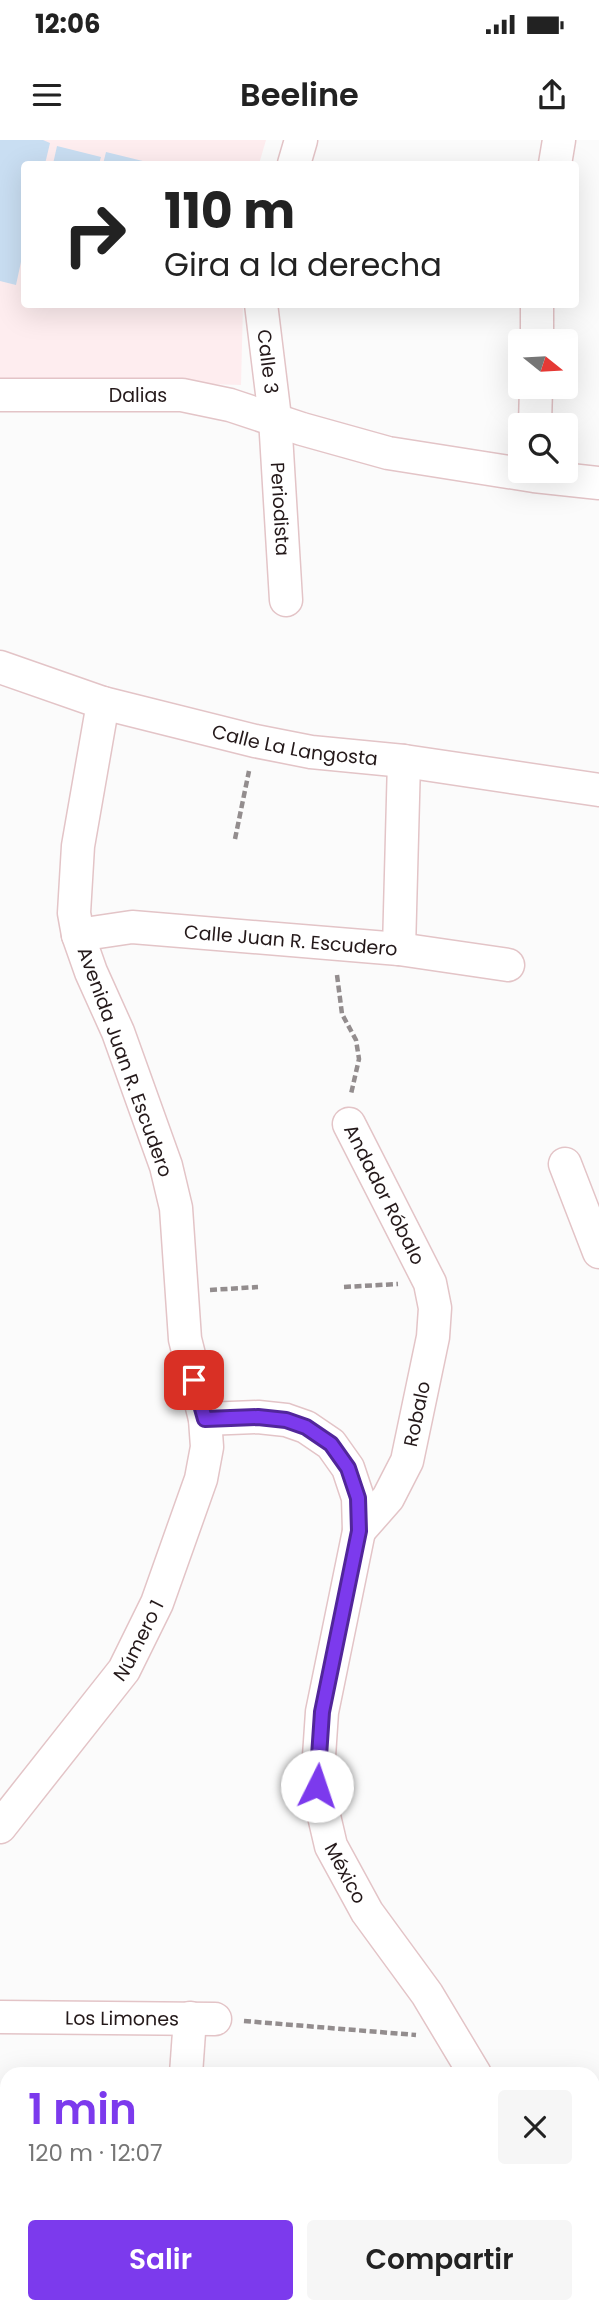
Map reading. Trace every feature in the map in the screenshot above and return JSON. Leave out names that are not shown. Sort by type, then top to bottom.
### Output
[{"type":"street","points":[[295,161],[301,140]]},
{"type":"street","points":[[556,161],[559,140]]},
{"type":"street","name":"Calle 3","points":[[261,308],[275,418]]},
{"type":"street","points":[[537,308],[537,329]]},
{"type":"street","name":"Dalias","points":[[0,395],[182,395],[230,405],[388,453],[508,469]]},
{"type":"street","name":"Periodista","points":[[275,418],[286,600]]},
{"type":"street","name":"Dalias","points":[[578,480],[599,483]]},
{"type":"street","name":"Calle La Langosta","points":[[0,667],[103,703],[255,741],[311,752],[404,761],[599,790]]},
{"type":"street","name":"Avenida Juan R. Escudero","points":[[103,703],[78,846],[74,913],[78,935],[91,972],[118,1032],[166,1166],[176,1208],[185,1339],[205,1419]]},
{"type":"street","name":"Calle Juan R. Escudero","points":[[78,935],[132,927],[399,949],[404,761]]},
{"type":"street","points":[[399,949],[508,965]]},
{"type":"street","name":"Andador Róbalo","points":[[349,1124],[430,1283]]},
{"type":"street","points":[[565,1164],[599,1252]]},
{"type":"street","name":"Robalo","points":[[359,1531],[388,1498],[407,1461],[433,1337],[435,1308],[430,1283]]},
{"type":"street","name":"México","points":[[205,1419],[258,1417],[286,1420],[306,1427],[331,1444],[348,1468],[358,1498],[359,1531],[322,1712],[317,1786],[331,1846],[361,1901],[456,2038],[471,2067]]},
{"type":"street","name":"Número 1","points":[[0,1827],[124,1670],[157,1603],[201,1479],[207,1447],[205,1419]]},
{"type":"street","name":"Los Limones","points":[[0,2017],[202,2018],[188,2067]]},
{"type":"path","points":[[235,839],[255,741]]},
{"type":"path","name":"Andador Róbalo","points":[[334,943],[338,998],[342,1014],[356,1040],[359,1059],[347,1107],[349,1124]]},
{"type":"path","points":[[344,1287],[430,1283]]},
{"type":"path","points":[[180,1293],[258,1287]]},
{"type":"path","points":[[202,2018],[456,2038]]},
{"type":"shaded area","points":[[0,140],[266,140],[260,161],[21,161],[21,308],[243,308],[241,385],[0,378]]},
{"type":"building","points":[[0,140],[43,140],[50,143],[46,161],[21,161],[21,262],[16,285],[0,281]]},
{"type":"building","points":[[57,146],[101,157],[100,161],[54,161]]},
{"type":"building","points":[[106,152],[143,161],[104,161]]},
{"type":"route","points":[[194,1380],[205,1419],[258,1417],[286,1420],[306,1427],[331,1444],[348,1468],[358,1498],[359,1531],[322,1712],[317,1786]]}]
